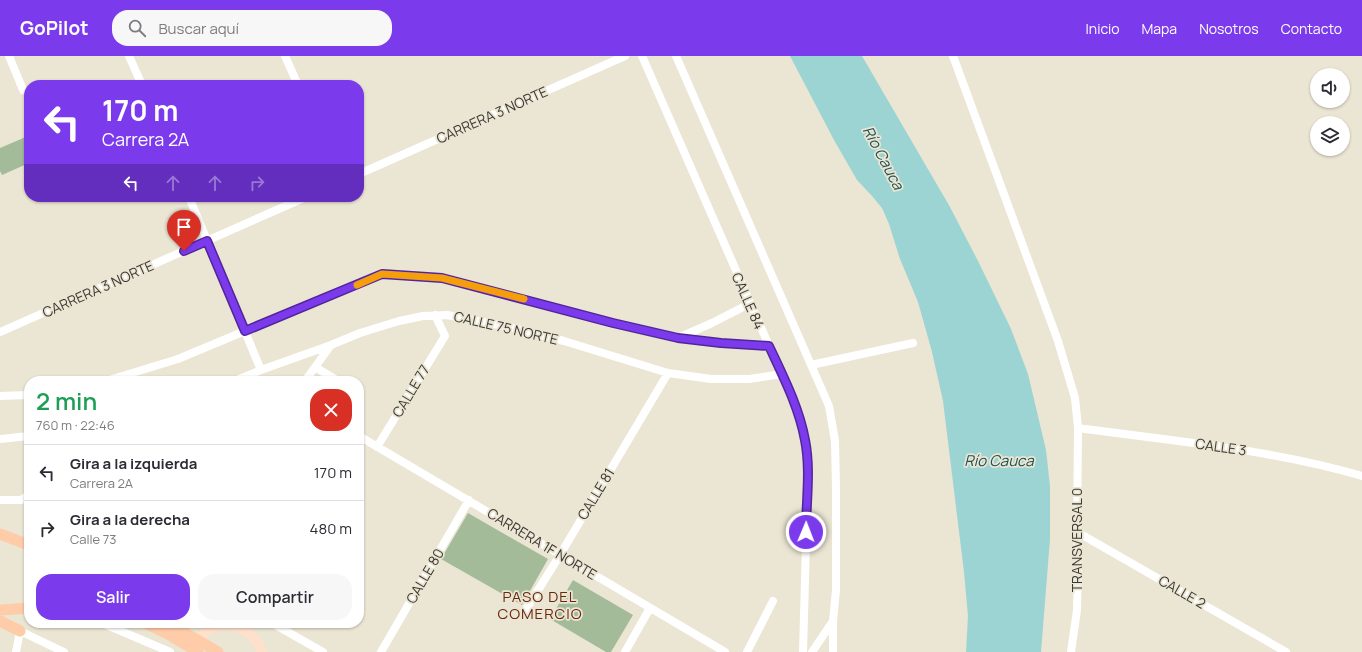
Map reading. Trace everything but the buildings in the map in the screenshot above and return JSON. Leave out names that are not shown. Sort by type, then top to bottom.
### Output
[{"type":"highway","points":[[0,534],[24,543]]},
{"type":"highway","points":[[0,610],[24,608]]},
{"type":"highway","points":[[0,621],[20,631]]},
{"type":"highway","points":[[155,628],[198,652]]},
{"type":"highway","points":[[177,628],[218,652]]},
{"type":"main road","points":[[192,652],[197,642],[203,635],[213,628]]},
{"type":"main road","points":[[241,628],[255,639],[262,652]]},
{"type":"street","points":[[9,56],[23,90]]},
{"type":"street","points":[[130,56],[140,80]]},
{"type":"street","points":[[285,56],[296,80]]},
{"type":"street","name":"CARRERA 3 NORTE","points":[[364,172],[625,56]]},
{"type":"street","name":"CALLE 84","points":[[642,56],[782,374],[798,414],[806,440],[808,470],[803,652]]},
{"type":"street","points":[[676,56],[829,406],[835,440],[836,590],[833,621],[833,652]]},
{"type":"street","name":"TRANSVERSAL 0","points":[[953,56],[1058,341],[1075,398],[1078,428],[1078,566],[1077,610],[1070,652]]},
{"type":"street","points":[[191,202],[261,370]]},
{"type":"street","name":"CARRERA 3 NORTE","points":[[0,332],[295,202]]},
{"type":"street","points":[[122,376],[178,359],[382,274],[442,278],[613,323],[678,338],[721,343],[769,346]]},
{"type":"street","points":[[678,338],[750,304]]},
{"type":"street","name":"CALLE 77","points":[[377,446],[445,336],[435,315]]},
{"type":"street","name":"CALLE 75 NORTE","points":[[247,376],[360,333],[399,321],[435,315],[447,315],[509,327],[564,341],[668,373],[711,379],[749,379],[782,374]]},
{"type":"street","points":[[812,365],[913,343]]},
{"type":"street","points":[[309,376],[331,345]]},
{"type":"street","points":[[315,367],[330,376]]},
{"type":"street","name":"CALLE 81","points":[[523,614],[560,555],[668,373]]},
{"type":"street","points":[[0,396],[24,395]]},
{"type":"street","name":"CALLE 3","points":[[1078,428],[1260,452],[1300,460],[1362,476]]},
{"type":"street","points":[[0,439],[24,437]]},
{"type":"street","name":"CARRERA 1F NORTE","points":[[364,439],[725,652]]},
{"type":"street","points":[[0,500],[21,500],[24,498]]},
{"type":"street","name":"CALLE 80","points":[[381,652],[469,500]]},
{"type":"street","name":"CALLE 2","points":[[1077,532],[1286,652]]},
{"type":"street","points":[[747,652],[773,601]]},
{"type":"street","points":[[625,652],[650,608]]},
{"type":"street","points":[[812,652],[833,621]]},
{"type":"street","points":[[114,628],[170,652]]},
{"type":"street","points":[[281,628],[322,652]]},
{"type":"street","points":[[16,652],[20,631],[64,652]]},
{"type":"green space","points":[[24,138],[24,165],[2,175],[0,171],[0,148]]},
{"type":"green space","points":[[468,513],[548,559],[522,605],[441,559]]},
{"type":"green space","points":[[573,580],[633,615],[611,652],[606,652],[550,619]]},
{"type":"water","name":"Río Cauca","points":[[790,56],[862,56],[950,207],[1011,329],[1028,374],[1046,450],[1050,486],[1050,539],[1041,652],[966,652],[968,616],[964,572],[943,401],[932,352],[918,302],[900,259],[889,224],[882,208],[857,180],[834,140]]},
{"type":"slow traffic","points":[[357,285],[382,274],[442,278],[524,299]]},
{"type":"district","name":"PASO DEL COMERCIO","points":[[540,606]]},
{"type":"route","points":[[184,251],[207,241],[245,331],[382,274],[442,278],[613,323],[678,338],[721,343],[769,346],[786,383],[806,440],[808,470],[806,532]]}]
